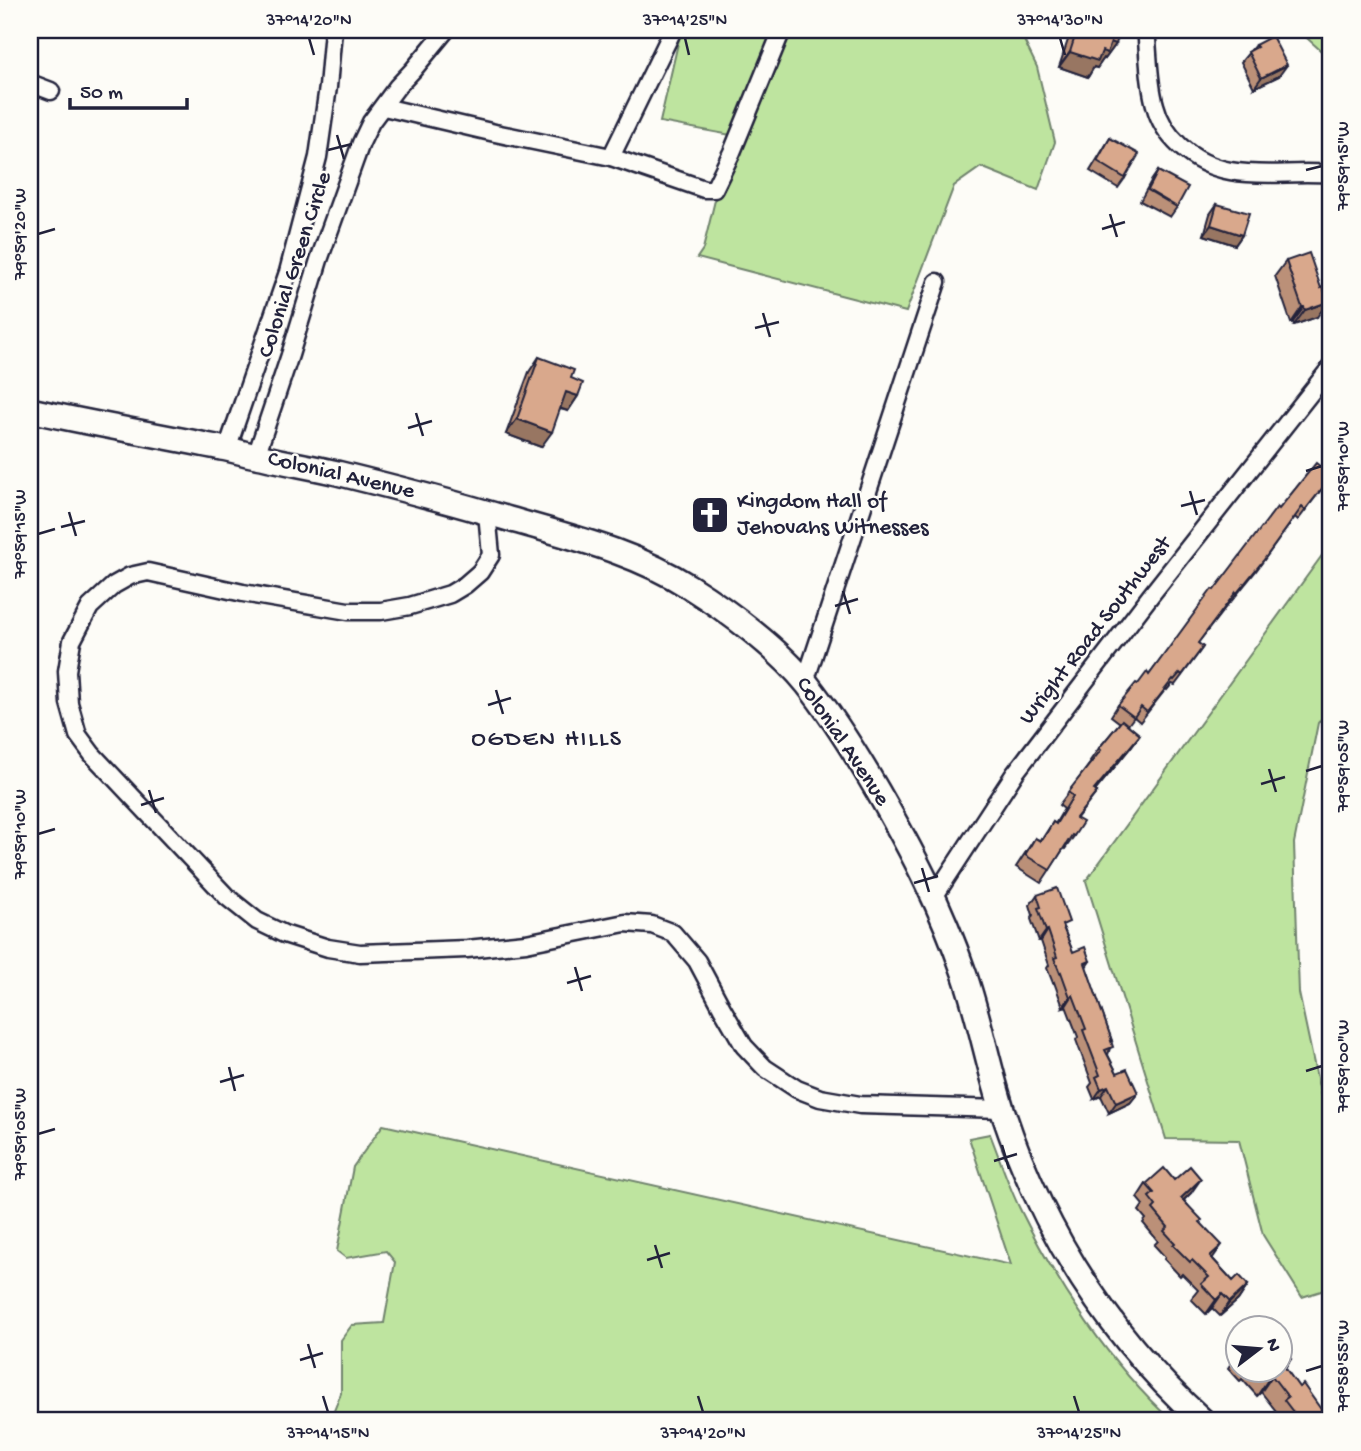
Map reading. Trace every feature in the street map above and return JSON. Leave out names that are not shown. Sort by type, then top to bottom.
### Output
[{"type":"main road","name":"Colonial Avenue","points":[[30,410],[334,472],[612,549],[687,585],[765,643],[805,682],[837,726],[910,846],[953,940],[1018,1155],[1037,1199],[1070,1260],[1099,1305],[1133,1349],[1166,1386],[1203,1421]]},
{"type":"street","name":"Colonial Green Circle","points":[[227,449],[288,272],[315,169],[328,87],[333,30]]},
{"type":"street","name":"Colonial Green Circle","points":[[256,456],[319,260],[361,143],[371,122],[397,86],[446,30]]},
{"type":"street","points":[[611,157],[673,30]]},
{"type":"street","points":[[384,107],[611,157],[704,189],[714,189],[782,30]]},
{"type":"street","points":[[1146,30],[1150,85],[1155,107],[1173,139],[1187,153],[1207,164],[1233,172],[1331,174]]},
{"type":"street","points":[[30,83],[51,92]]},
{"type":"street","points":[[805,682],[937,282]]},
{"type":"street","name":"Wright Road Southwest","points":[[934,897],[1015,773],[1331,367]]},
{"type":"street","points":[[487,513],[491,555],[480,572],[450,594],[410,606],[380,611],[348,611],[243,593],[148,572],[130,576],[114,585],[90,607],[72,641],[66,671],[69,703],[78,735],[92,754],[227,897],[257,921],[284,934],[328,948],[360,953],[467,950],[526,943],[625,923],[652,925],[673,933],[697,961],[744,1045],[765,1068],[797,1089],[820,1098],[860,1105],[1002,1109]]},
{"type":"green space","points":[[681,30],[1019,30],[1037,67],[1055,142],[1038,190],[981,167],[954,186],[906,312],[697,258],[703,249],[731,135],[660,122]]},
{"type":"green space","points":[[1298,30],[1331,30],[1331,58],[1329,58]]},
{"type":"green space","points":[[1331,543],[1331,707],[1318,723],[1294,843],[1299,993],[1321,1097],[1331,1117],[1331,1288],[1302,1297],[1263,1235],[1239,1140],[1166,1139],[1086,881]]},
{"type":"green space","points":[[383,1125],[1011,1265],[969,1138],[990,1134],[1020,1209],[1068,1294],[1127,1375],[1172,1421],[330,1421],[341,1393],[341,1340],[352,1325],[384,1323],[395,1262],[386,1251],[346,1258],[337,1251],[353,1167]]},
{"type":"building","points":[[1077,30],[1120,31],[1116,44],[1111,42],[1107,53],[1102,51],[1098,61],[1070,52]]},
{"type":"building","points":[[1272,36],[1287,65],[1261,78],[1248,52]]},
{"type":"building","points":[[1110,138],[1139,154],[1125,178],[1097,161]]},
{"type":"building","points":[[1158,171],[1188,187],[1177,207],[1148,190]]},
{"type":"building","points":[[1217,204],[1249,213],[1242,235],[1211,225]]},
{"type":"building","points":[[1309,253],[1328,302],[1305,310],[1286,261]]},
{"type":"building","points":[[539,357],[574,370],[571,378],[583,383],[578,396],[566,392],[552,432],[517,419]]},
{"type":"building","points":[[1316,463],[1331,477],[1305,510],[1302,507],[1263,561],[1236,592],[1198,643],[1203,647],[1182,675],[1180,673],[1173,679],[1147,712],[1141,707],[1134,717],[1118,705],[1147,672],[1149,675],[1212,589],[1214,590],[1277,507],[1279,509]]},
{"type":"building","points":[[1122,720],[1140,735],[1094,790],[1097,792],[1076,818],[1083,822],[1050,870],[1025,855],[1035,838],[1040,841],[1043,839],[1053,822],[1056,824],[1073,796],[1068,792]]},
{"type":"building","points":[[1057,888],[1069,922],[1062,925],[1073,952],[1085,947],[1090,961],[1085,963],[1112,1041],[1113,1047],[1105,1050],[1117,1073],[1127,1069],[1138,1093],[1116,1103],[1108,1086],[1101,1089],[1096,1077],[1100,1075],[1083,1030],[1086,1029],[1073,995],[1070,997],[1054,958],[1057,957],[1038,908],[1041,907],[1037,895]]},
{"type":"building","points":[[1190,1166],[1201,1179],[1181,1198],[1222,1245],[1210,1256],[1233,1281],[1239,1275],[1248,1285],[1230,1302],[1222,1294],[1216,1300],[1201,1284],[1209,1277],[1173,1245],[1175,1243],[1164,1231],[1168,1227],[1153,1209],[1156,1206],[1149,1197],[1154,1193],[1146,1184],[1164,1168],[1174,1180]]},
{"type":"building","points":[[1294,1380],[1299,1387],[1303,1384],[1325,1415],[1316,1421],[1300,1421],[1284,1400],[1288,1397],[1278,1384],[1294,1384]]},
{"type":"place","name":"Kingdom Hall of Jehovahs Witnesses","points":[[710,515]]},
{"type":"district","name":"OGDEN HILLS","points":[[547,740]]}]
